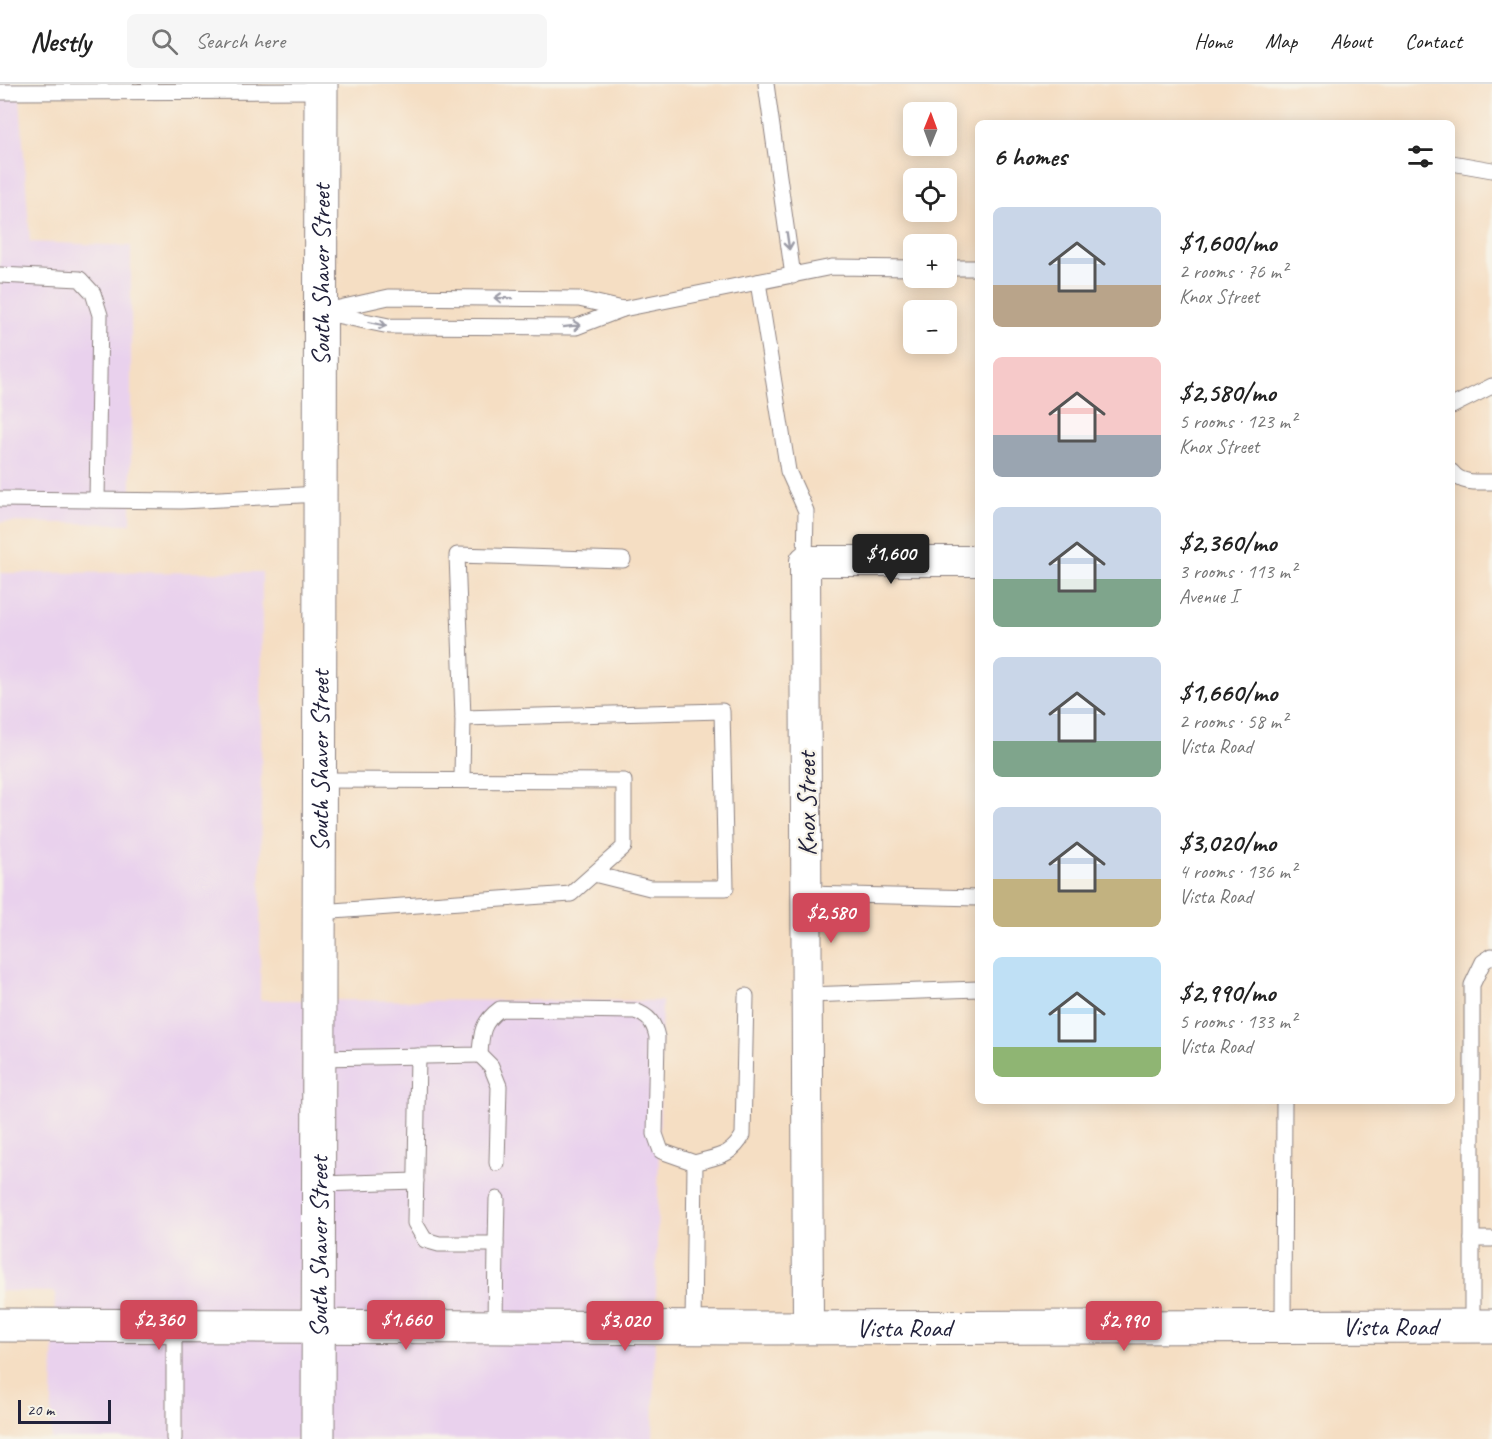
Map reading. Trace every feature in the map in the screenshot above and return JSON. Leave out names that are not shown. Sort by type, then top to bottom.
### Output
[{"type":"street","name":"South Shaver Street","points":[[318,1439],[321,87]]},
{"type":"street","points":[[805,561],[975,561]]},
{"type":"street","name":"Knox Street","points":[[805,561],[808,1328]]},
{"type":"street","name":"Vista Road","points":[[0,1324],[808,1328],[1482,1326]]},
{"type":"lane","points":[[766,84],[793,276]]},
{"type":"lane","points":[[0,92],[205,87],[321,87]]},
{"type":"lane","points":[[1455,164],[1492,170]]},
{"type":"lane","points":[[321,312],[389,326],[576,327],[623,309],[832,267],[903,268]]},
{"type":"lane","points":[[957,268],[975,268]]},
{"type":"lane","points":[[0,275],[80,279],[93,293],[100,315],[97,500]]},
{"type":"lane","points":[[758,282],[788,471],[806,511],[805,561]]},
{"type":"lane","points":[[321,312],[389,297],[579,299],[623,309]]},
{"type":"lane","points":[[1455,404],[1492,386]]},
{"type":"lane","points":[[1455,476],[1472,482],[1492,482]]},
{"type":"lane","points":[[0,499],[181,501],[320,494]]},
{"type":"lane","points":[[462,780],[463,718],[457,555],[623,560]]},
{"type":"lane","points":[[463,718],[722,711],[726,888],[650,888],[594,874]]},
{"type":"lane","points":[[319,780],[624,781],[624,847],[571,894],[319,912]]},
{"type":"lane","points":[[807,894],[975,898]]},
{"type":"lane","points":[[1482,1326],[1472,1239],[1472,985],[1483,962],[1492,956]]},
{"type":"lane","points":[[807,995],[975,988]]},
{"type":"lane","points":[[497,1163],[499,1086],[491,1066],[480,1055],[480,1037],[488,1018],[500,1009],[635,1011],[648,1016],[656,1028],[657,1037],[656,1134],[658,1142],[662,1150],[695,1162],[732,1152],[743,1136],[746,996]]},
{"type":"lane","points":[[318,1058],[480,1055]]},
{"type":"lane","points":[[418,1056],[415,1223],[425,1240],[439,1244],[496,1244]]},
{"type":"lane","points":[[1283,1325],[1284,1104]]},
{"type":"lane","points":[[693,1327],[695,1162]]},
{"type":"lane","points":[[319,1184],[416,1181]]},
{"type":"lane","points":[[495,1326],[497,1199]]},
{"type":"lane","points":[[1472,1239],[1492,1239]]},
{"type":"lane","points":[[174,1325],[174,1439]]},
{"type":"shaded area","points":[[0,84],[19,84],[30,242],[131,246],[131,524],[0,522]]},
{"type":"shaded area","points":[[262,572],[260,1000],[662,1001],[653,1439],[51,1439],[55,1292],[0,1291],[0,573]]}]
